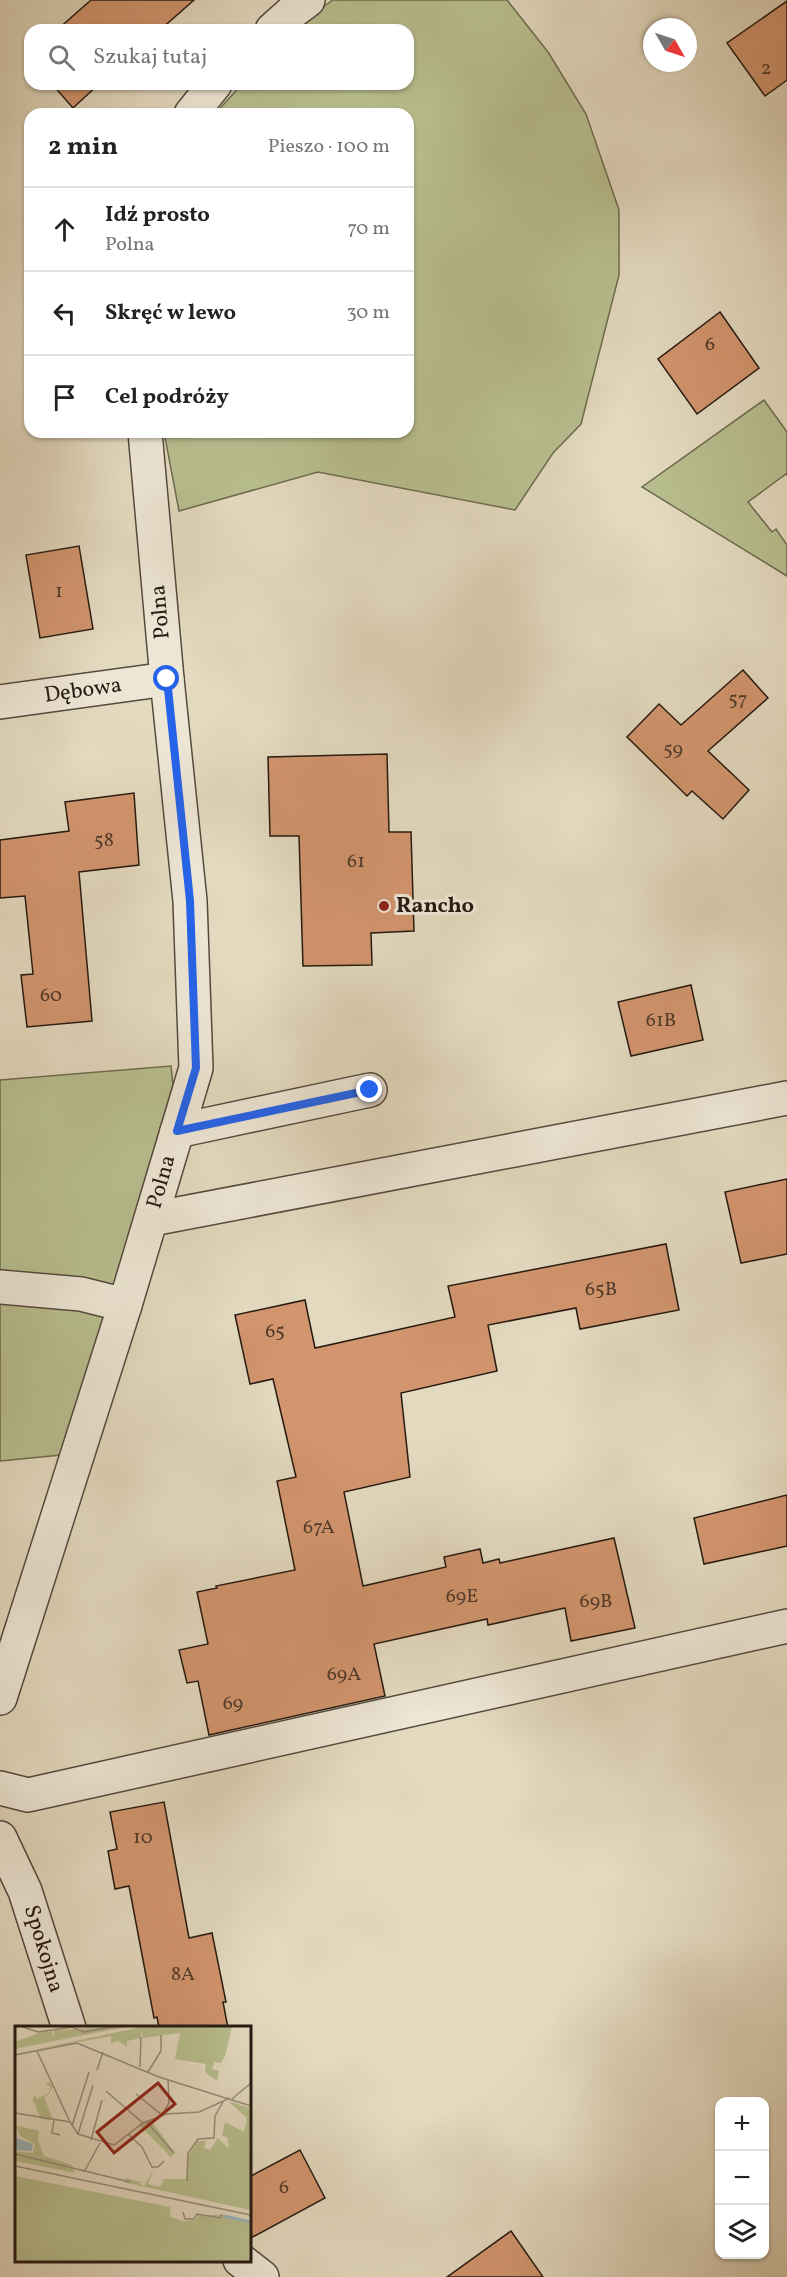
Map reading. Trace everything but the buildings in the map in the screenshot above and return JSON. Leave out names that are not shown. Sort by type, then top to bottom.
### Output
[{"type":"street","points":[[279,24],[308,0]]},
{"type":"street","points":[[196,108],[210,90]]},
{"type":"street","name":"Polna","points":[[0,1698],[152,1219],[196,1068],[190,901],[146,438]]},
{"type":"street","name":"Dębowa","points":[[0,702],[167,679]]},
{"type":"street","points":[[177,1131],[370,1090]]},
{"type":"street","points":[[152,1219],[787,1098]]},
{"type":"street","points":[[0,1287],[81,1294],[125,1305]]},
{"type":"street","points":[[0,1788],[28,1796],[787,1626]]},
{"type":"street","name":"Spokojna","points":[[0,1838],[25,1891],[68,2026]]},
{"type":"street","points":[[243,2262],[262,2277]]},
{"type":"green space","points":[[333,0],[507,0],[548,52],[586,114],[619,210],[619,275],[581,424],[553,453],[515,510],[318,472],[179,511],[165,438],[414,438],[414,108],[220,108],[237,90],[414,90],[414,24],[301,24]]},
{"type":"green space","points":[[764,400],[787,432],[787,475],[748,502],[772,532],[776,529],[787,545],[787,576],[642,487]]},
{"type":"green space","points":[[171,1066],[173,1085],[118,1273],[61,1455],[0,1461],[0,1080]]},
{"type":"place","name":"Rancho","points":[[384,906]]},
{"type":"route","points":[[167,679],[190,901],[196,1068],[177,1131],[370,1090]]}]
